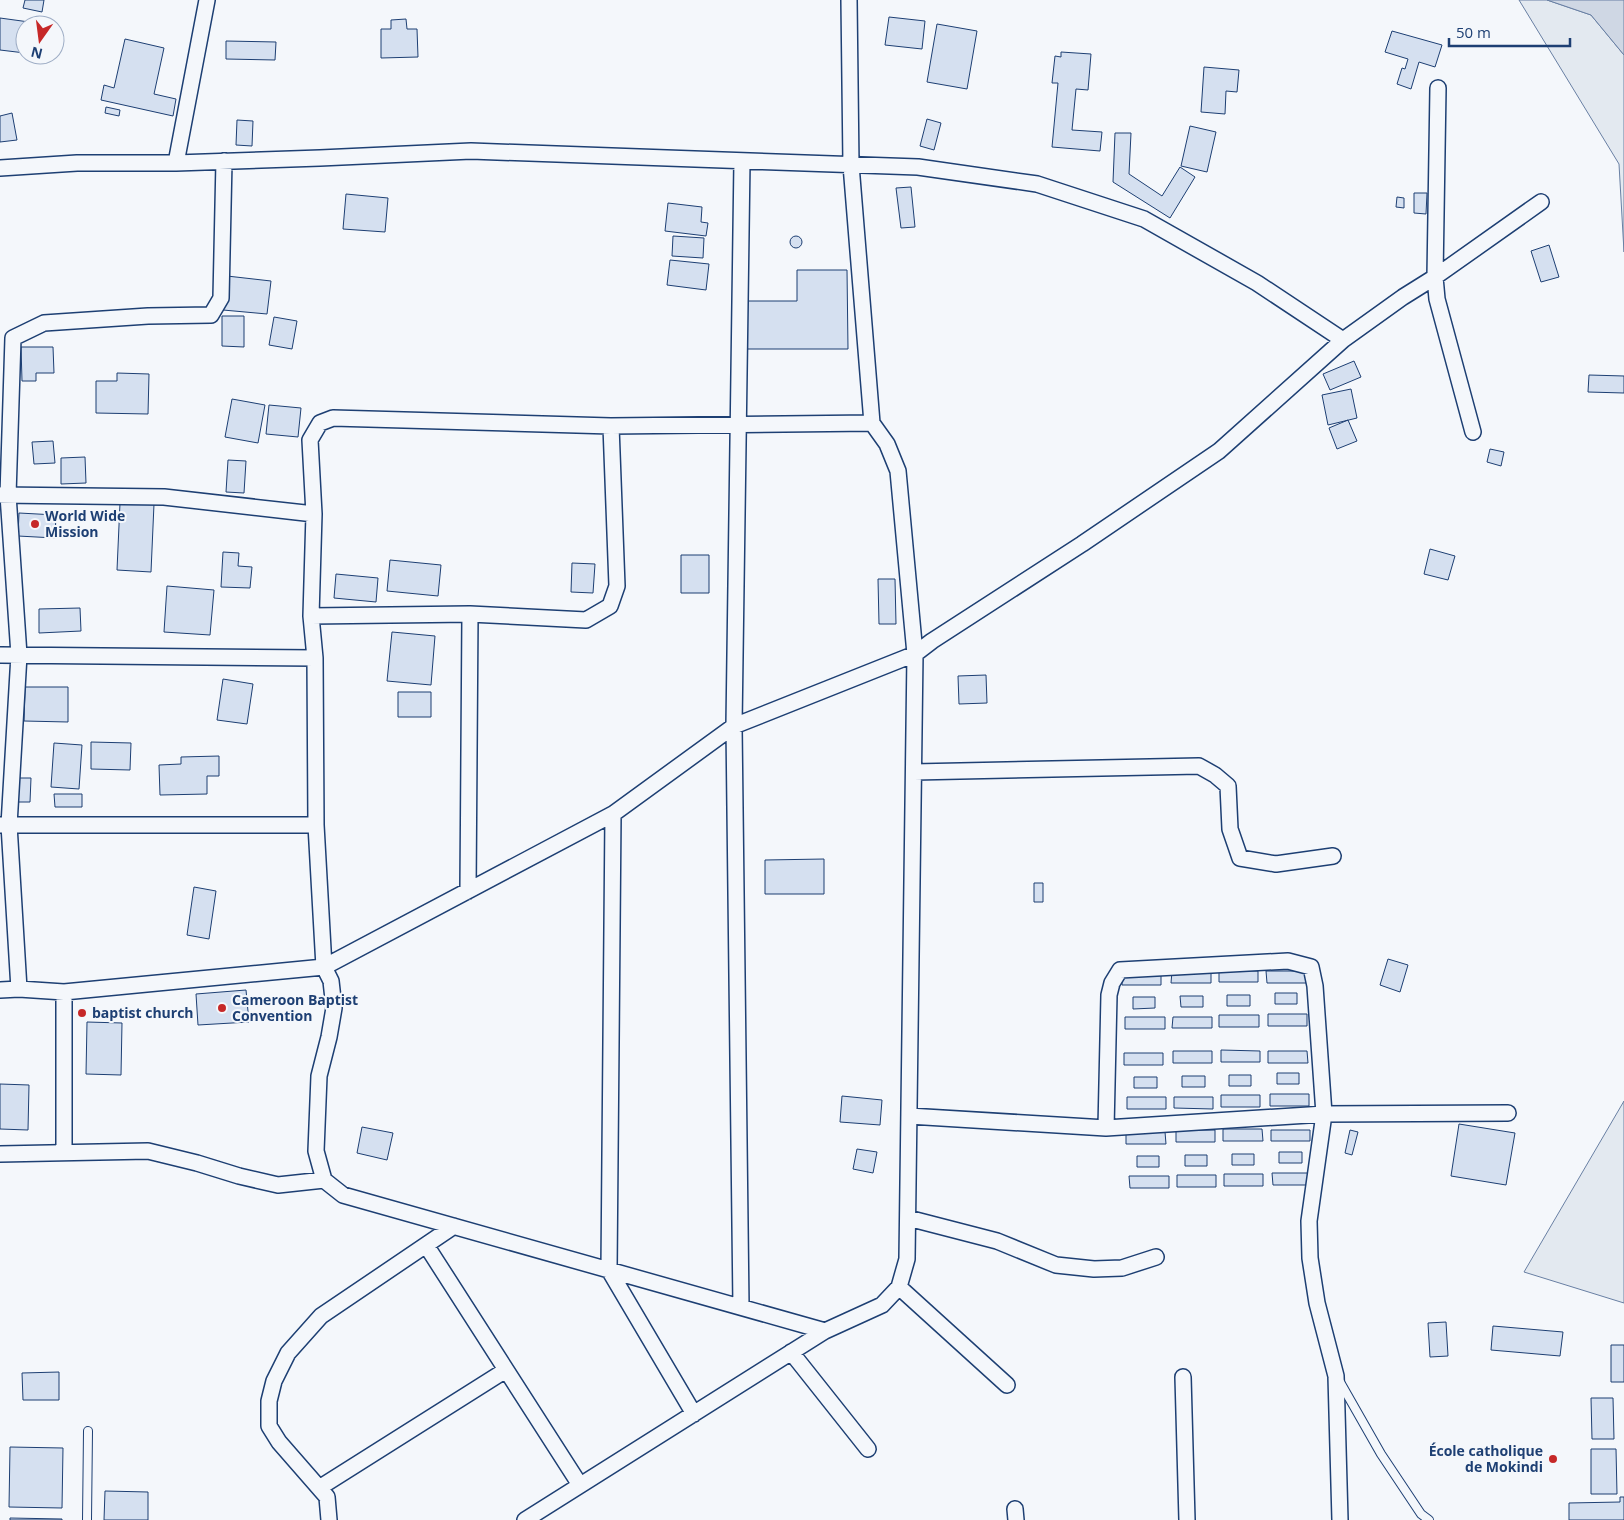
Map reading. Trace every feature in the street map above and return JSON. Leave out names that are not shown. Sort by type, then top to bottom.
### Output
[{"type":"street","points":[[176,163],[207,0]]},
{"type":"street","points":[[525,1520],[825,1331],[882,1305],[899,1287],[907,1259],[915,654],[898,471],[887,444],[872,423],[851,164],[849,0]]},
{"type":"street","points":[[1438,88],[1435,277],[1437,300],[1473,432]]},
{"type":"street","points":[[0,168],[77,163],[176,163],[471,151],[918,167],[1037,184],[1144,219],[1257,283],[1343,340]]},
{"type":"street","points":[[20,989],[4,824],[19,655],[4,495],[12,338],[44,324],[148,316],[211,315],[221,298],[224,161]]},
{"type":"street","points":[[740,1307],[734,726],[742,161]]},
{"type":"street","points":[[0,990],[20,989],[64,992],[324,967],[613,814],[734,726],[915,654],[1219,451],[1343,340],[1541,202]]},
{"type":"street","points":[[825,1331],[343,1195],[324,1180],[316,1151],[319,1076],[334,1008],[331,982],[324,967],[316,825],[315,658],[311,616],[314,514],[310,440],[320,424],[333,418],[612,426],[872,423]]},
{"type":"street","points":[[311,616],[470,614],[586,620],[610,606],[618,586],[612,426]]},
{"type":"street","points":[[4,495],[164,497],[314,514]]},
{"type":"street","points":[[468,891],[470,614]]},
{"type":"street","points":[[0,655],[315,658]]},
{"type":"street","points":[[914,772],[1199,766],[1215,775],[1228,786],[1230,829],[1240,858],[1276,864],[1333,856]]},
{"type":"street","points":[[613,814],[608,1270],[694,1414]]},
{"type":"street","points":[[4,824],[316,825]]},
{"type":"street","points":[[1106,1128],[1109,995],[1112,983],[1120,970],[1288,961],[1311,967],[1315,986],[1324,1114],[1309,1220],[1310,1258],[1317,1303],[1336,1376],[1340,1520]]},
{"type":"street","points":[[64,992],[64,1153]]},
{"type":"street","points":[[909,1116],[1106,1128],[1324,1114],[1508,1113]]},
{"type":"street","points":[[0,1154],[148,1151],[278,1185],[324,1180]]},
{"type":"street","points":[[908,1218],[997,1241],[1056,1265],[1122,1268],[1156,1256]]},
{"type":"street","points":[[330,1520],[327,1497],[279,1442],[269,1426],[269,1401],[274,1381],[288,1353],[321,1316],[454,1226]]},
{"type":"street","points":[[426,1245],[580,1485]]},
{"type":"street","points":[[899,1287],[1007,1385]]},
{"type":"street","points":[[791,1352],[868,1449]]},
{"type":"street","points":[[320,1488],[506,1370]]},
{"type":"street","points":[[1183,1377],[1187,1520]]},
{"type":"lane","points":[[1336,1376],[1381,1454],[1421,1514],[1429,1520]]},
{"type":"lane","points":[[87,1520],[88,1431]]},
{"type":"shaded area","points":[[1519,0],[1547,0],[1591,15],[1624,55],[1624,252],[1619,164]]},
{"type":"shaded area","points":[[1547,0],[1624,0],[1624,55],[1591,15]]},
{"type":"shaded area","points":[[1624,1101],[1624,1303],[1524,1272]]},
{"type":"building","points":[[25,0],[44,0],[42,12],[23,8]]},
{"type":"building","points":[[889,17],[925,21],[922,49],[885,45]]},
{"type":"building","points":[[0,18],[15,20],[15,52],[0,50]]},
{"type":"building","points":[[406,19],[407,29],[417,29],[418,57],[381,58],[381,29],[391,29],[391,20]]},
{"type":"building","points":[[937,24],[977,31],[967,89],[927,82]]},
{"type":"building","points":[[1392,31],[1442,45],[1435,67],[1419,62],[1411,89],[1397,84],[1402,68],[1405,69],[1408,59],[1385,52]]},
{"type":"building","points":[[125,39],[164,48],[154,94],[176,99],[173,116],[101,100],[104,85],[114,88]]},
{"type":"building","points":[[226,41],[276,42],[275,60],[226,59]]},
{"type":"building","points":[[1061,52],[1091,54],[1088,90],[1076,89],[1072,130],[1102,132],[1100,151],[1052,147],[1058,83],[1052,83],[1055,56],[1061,57]]},
{"type":"building","points":[[1204,67],[1239,70],[1237,92],[1226,91],[1225,114],[1201,112]]},
{"type":"building","points":[[106,107],[120,110],[119,116],[105,113]]},
{"type":"building","points":[[12,113],[17,140],[0,142],[0,116]]},
{"type":"building","points":[[927,119],[941,123],[934,150],[920,146]]},
{"type":"building","points":[[237,120],[253,121],[252,146],[236,145]]},
{"type":"building","points":[[1190,126],[1216,132],[1207,172],[1181,166]]},
{"type":"building","points":[[1115,133],[1131,133],[1129,174],[1162,196],[1180,167],[1195,177],[1170,218],[1113,182]]},
{"type":"building","points":[[911,187],[915,227],[901,228],[896,188]]},
{"type":"building","points":[[1414,193],[1427,193],[1426,214],[1414,213]]},
{"type":"building","points":[[346,194],[388,198],[385,232],[343,229]]},
{"type":"building","points":[[1397,197],[1404,198],[1404,208],[1396,207]]},
{"type":"building","points":[[668,203],[702,207],[701,222],[708,223],[706,236],[665,231]]},
{"type":"building","points":[[673,236],[704,238],[703,258],[672,256]]},
{"type":"building","points":[[794,236],[798,236],[802,242],[798,248],[794,248],[790,244],[790,240]]},
{"type":"building","points":[[1549,245],[1559,277],[1541,282],[1531,251]]},
{"type":"building","points":[[670,260],[709,264],[706,290],[667,285]]},
{"type":"building","points":[[797,270],[847,270],[848,349],[745,349],[745,301],[797,301]]},
{"type":"building","points":[[227,276],[271,281],[267,314],[223,310]]},
{"type":"building","points":[[222,316],[244,316],[244,347],[222,346]]},
{"type":"building","points":[[274,317],[297,321],[292,349],[269,345]]},
{"type":"building","points":[[21,347],[53,347],[54,373],[36,373],[36,381],[22,381]]},
{"type":"building","points":[[1354,361],[1361,377],[1330,390],[1323,374]]},
{"type":"building","points":[[117,373],[149,374],[148,414],[96,413],[96,381],[117,381]]},
{"type":"building","points":[[1589,375],[1624,376],[1624,393],[1588,392]]},
{"type":"building","points":[[1351,389],[1357,418],[1328,425],[1322,395]]},
{"type":"building","points":[[232,399],[265,405],[258,443],[225,437]]},
{"type":"building","points":[[269,405],[301,408],[298,437],[266,434]]},
{"type":"building","points":[[1348,420],[1357,441],[1337,449],[1329,428]]},
{"type":"building","points":[[53,441],[55,463],[34,464],[32,442]]},
{"type":"building","points":[[1490,449],[1504,452],[1501,466],[1487,462]]},
{"type":"building","points":[[85,457],[86,483],[61,484],[61,458]]},
{"type":"building","points":[[228,460],[246,461],[244,493],[226,492]]},
{"type":"building","points":[[120,503],[154,504],[151,572],[117,570]]},
{"type":"building","points":[[19,513],[56,515],[55,538],[18,536]]},
{"type":"building","points":[[1430,549],[1455,556],[1448,580],[1424,574]]},
{"type":"building","points":[[223,552],[239,553],[238,566],[252,567],[250,588],[221,587]]},
{"type":"building","points":[[681,555],[709,555],[709,593],[681,593]]},
{"type":"building","points":[[390,560],[441,565],[438,596],[387,591]]},
{"type":"building","points":[[572,563],[595,564],[593,593],[571,592]]},
{"type":"building","points":[[336,574],[378,578],[376,602],[334,598]]},
{"type":"building","points":[[878,579],[895,579],[896,624],[879,624]]},
{"type":"building","points":[[167,586],[214,590],[210,635],[164,632]]},
{"type":"building","points":[[80,608],[81,631],[39,633],[39,609]]},
{"type":"building","points":[[392,632],[435,636],[431,685],[387,681]]},
{"type":"building","points":[[986,675],[987,703],[959,704],[958,676]]},
{"type":"building","points":[[223,679],[253,684],[247,724],[217,720]]},
{"type":"building","points":[[25,687],[68,687],[68,722],[24,721]]},
{"type":"building","points":[[398,692],[431,692],[431,717],[398,717]]},
{"type":"building","points":[[91,742],[131,743],[130,770],[91,769]]},
{"type":"building","points":[[54,743],[82,745],[79,789],[51,787]]},
{"type":"building","points":[[219,756],[219,776],[207,776],[207,794],[160,795],[159,765],[181,764],[181,757]]},
{"type":"building","points":[[13,778],[31,778],[30,802],[12,802]]},
{"type":"building","points":[[54,794],[82,794],[82,807],[55,807]]},
{"type":"building","points":[[824,859],[824,894],[765,894],[765,860]]},
{"type":"building","points":[[1034,883],[1043,883],[1043,902],[1034,902]]},
{"type":"building","points":[[194,887],[216,891],[209,939],[187,935]]},
{"type":"building","points":[[1388,959],[1408,965],[1400,992],[1380,985]]},
{"type":"building","points":[[1219,970],[1258,971],[1258,982],[1219,982]]},
{"type":"building","points":[[1172,971],[1211,971],[1211,983],[1171,983]]},
{"type":"building","points":[[1266,971],[1306,971],[1306,983],[1267,983]]},
{"type":"building","points":[[1122,973],[1161,973],[1161,985],[1122,985]]},
{"type":"building","name":"Cameroon Baptist Convention","points":[[246,990],[249,1022],[198,1025],[196,994]]},
{"type":"building","points":[[1275,993],[1297,993],[1297,1004],[1275,1004]]},
{"type":"building","points":[[1227,995],[1250,995],[1250,1006],[1227,1006]]},
{"type":"building","points":[[1180,996],[1203,996],[1203,1007],[1181,1007]]},
{"type":"building","points":[[1133,997],[1155,997],[1155,1008],[1133,1009]]},
{"type":"building","points":[[1268,1014],[1307,1014],[1307,1026],[1268,1026]]},
{"type":"building","points":[[1219,1015],[1259,1015],[1259,1027],[1219,1027]]},
{"type":"building","points":[[1125,1017],[1165,1017],[1165,1029],[1125,1029]]},
{"type":"building","points":[[1173,1017],[1212,1017],[1212,1028],[1172,1028]]},
{"type":"building","points":[[87,1022],[122,1023],[121,1075],[86,1074]]},
{"type":"building","points":[[1221,1050],[1260,1051],[1260,1062],[1221,1062]]},
{"type":"building","points":[[1173,1051],[1212,1051],[1212,1063],[1173,1063]]},
{"type":"building","points":[[1268,1051],[1307,1051],[1308,1063],[1268,1063]]},
{"type":"building","points":[[1124,1053],[1163,1053],[1163,1065],[1124,1065]]},
{"type":"building","points":[[1277,1073],[1299,1073],[1299,1084],[1277,1084]]},
{"type":"building","points":[[1229,1075],[1251,1075],[1251,1086],[1229,1086]]},
{"type":"building","points":[[1182,1076],[1205,1076],[1205,1087],[1182,1087]]},
{"type":"building","points":[[1134,1077],[1157,1077],[1157,1088],[1134,1088]]},
{"type":"building","points":[[0,1084],[29,1085],[28,1130],[0,1129]]},
{"type":"building","points":[[1270,1094],[1309,1094],[1309,1106],[1270,1106]]},
{"type":"building","points":[[1221,1095],[1260,1095],[1260,1107],[1221,1107]]},
{"type":"building","points":[[842,1096],[882,1100],[880,1125],[840,1122]]},
{"type":"building","points":[[1127,1097],[1166,1097],[1166,1109],[1127,1109]]},
{"type":"building","points":[[1174,1097],[1213,1097],[1213,1109],[1174,1108]]},
{"type":"building","points":[[1459,1124],[1515,1133],[1506,1185],[1451,1176]]},
{"type":"building","points":[[362,1127],[393,1133],[387,1160],[357,1153]]},
{"type":"building","points":[[1223,1129],[1262,1129],[1263,1141],[1223,1141]]},
{"type":"building","points":[[1176,1130],[1215,1130],[1215,1142],[1176,1142]]},
{"type":"building","points":[[1271,1130],[1310,1130],[1310,1141],[1271,1141]]},
{"type":"building","points":[[1350,1130],[1358,1132],[1352,1155],[1345,1153]]},
{"type":"building","points":[[1126,1132],[1165,1132],[1166,1144],[1126,1144]]},
{"type":"building","points":[[857,1149],[877,1152],[873,1173],[853,1169]]},
{"type":"building","points":[[1279,1152],[1302,1152],[1302,1163],[1279,1163]]},
{"type":"building","points":[[1232,1154],[1254,1154],[1254,1165],[1232,1165]]},
{"type":"building","points":[[1185,1155],[1207,1155],[1207,1166],[1185,1166]]},
{"type":"building","points":[[1137,1156],[1159,1156],[1159,1167],[1137,1167]]},
{"type":"building","points":[[1272,1173],[1312,1173],[1312,1185],[1273,1185]]},
{"type":"building","points":[[1224,1174],[1263,1174],[1263,1186],[1224,1186]]},
{"type":"building","points":[[1177,1175],[1216,1175],[1216,1187],[1177,1187]]},
{"type":"building","points":[[1129,1176],[1169,1176],[1169,1188],[1130,1188]]},
{"type":"building","points":[[1446,1322],[1448,1356],[1430,1357],[1428,1323]]},
{"type":"building","points":[[1493,1326],[1563,1332],[1560,1356],[1491,1350]]},
{"type":"building","points":[[1611,1345],[1624,1345],[1624,1382],[1611,1382]]},
{"type":"building","points":[[59,1372],[59,1400],[23,1400],[22,1373]]},
{"type":"building","points":[[1591,1398],[1613,1398],[1614,1439],[1592,1439]]},
{"type":"building","points":[[10,1447],[63,1448],[62,1508],[9,1507]]},
{"type":"building","points":[[1591,1449],[1616,1449],[1617,1494],[1591,1494]]},
{"type":"building","points":[[105,1491],[148,1492],[148,1520],[104,1520]]},
{"type":"building","points":[[1620,1497],[1624,1497],[1624,1520],[1569,1520],[1569,1503],[1620,1502]]},
{"type":"building","points":[[10,1518],[62,1519],[62,1520],[10,1520]]},
{"type":"place","name":"World Wide Mission","points":[[35,524]]},
{"type":"place","name":"Cameroon Baptist Convention","points":[[222,1008]]},
{"type":"place","name":"baptist church","points":[[82,1013]]},
{"type":"place","name":"École catholique de Mokindi","points":[[1553,1459]]}]
